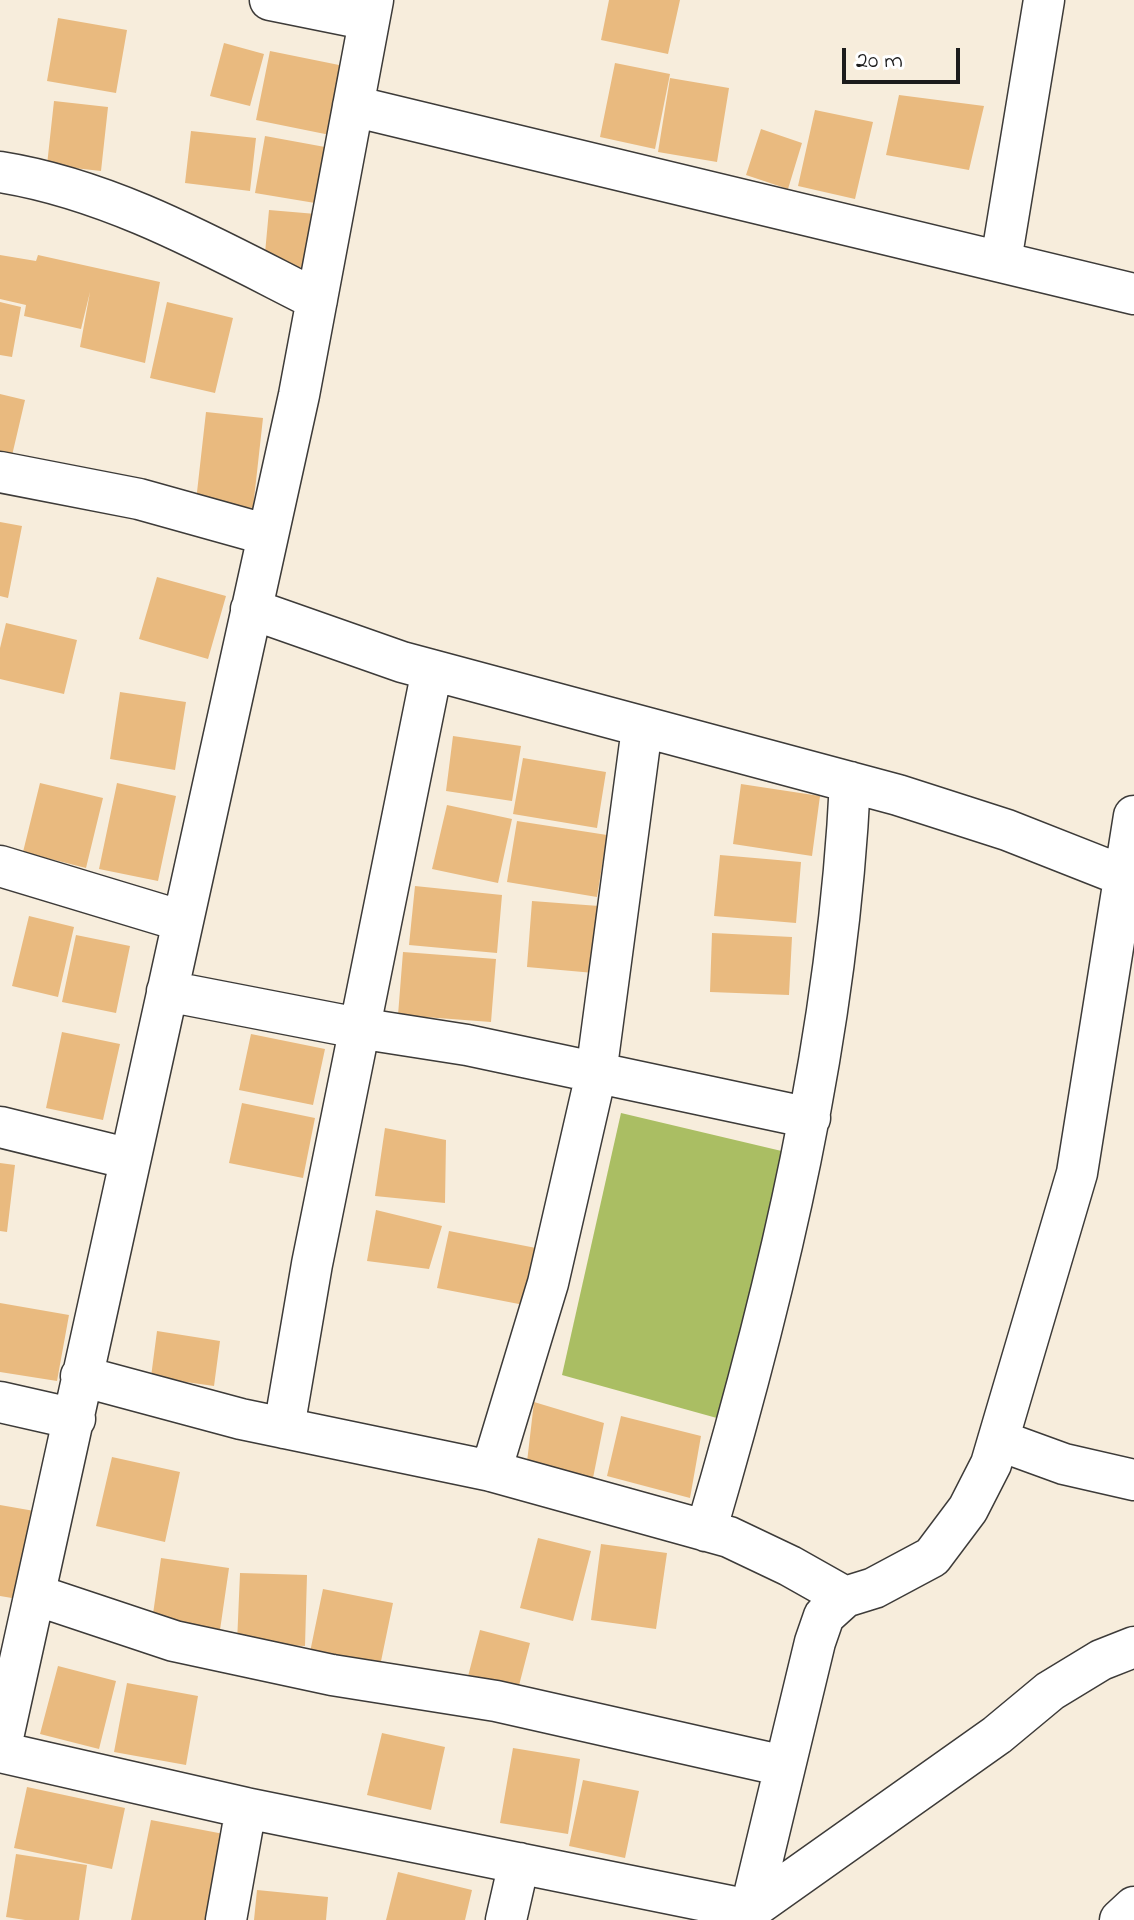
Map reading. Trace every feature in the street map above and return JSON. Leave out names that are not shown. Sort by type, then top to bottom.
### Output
[{"type":"street","points":[[270,0],[371,10],[317,300],[268,535],[81,1376],[75,1419],[65,1450],[36,1595],[12,1634],[0,1752],[246,1808],[519,1863],[749,1915],[997,1735],[1050,1691],[1101,1660],[1134,1647]]},
{"type":"street","points":[[1001,261],[1044,0]]},
{"type":"street","points":[[353,106],[1134,294]]},
{"type":"street","points":[[0,172],[24,176],[111,202],[317,300]]},
{"type":"street","points":[[0,472],[139,499],[268,535]]},
{"type":"street","points":[[251,609],[402,662],[642,728],[751,754],[1007,830],[1128,879]]},
{"type":"street","points":[[284,1428],[358,1028],[432,670]]},
{"type":"street","points":[[491,1471],[548,1283],[596,1074],[642,728]]},
{"type":"street","points":[[706,1531],[751,1377],[810,1118],[839,934],[850,782]]},
{"type":"street","points":[[749,1915],[815,1642],[824,1616],[845,1597],[874,1588],[932,1557],[968,1509],[991,1464],[1077,1173],[1128,879],[1134,816]]},
{"type":"street","points":[[0,866],[182,921]]},
{"type":"street","points":[[167,991],[358,1028],[467,1045],[810,1118]]},
{"type":"street","points":[[0,1127],[130,1159]]},
{"type":"street","points":[[81,1376],[241,1419],[491,1471],[729,1537],[845,1597]]},
{"type":"street","points":[[0,1402],[75,1419]]},
{"type":"street","points":[[998,1440],[1064,1464],[1134,1480]]},
{"type":"street","points":[[36,1595],[174,1641],[332,1675],[496,1701],[784,1766]]},
{"type":"street","points":[[226,1920],[246,1808]]},
{"type":"street","points":[[506,1920],[519,1863]]},
{"type":"street","points":[[1120,1920],[1134,1907]]},
{"type":"green space","points":[[621,1113],[790,1153],[724,1420],[562,1375]]},
{"type":"building","points":[[609,0],[680,0],[668,54],[601,40]]},
{"type":"building","points":[[58,18],[127,30],[116,93],[47,81]]},
{"type":"building","points":[[224,43],[264,54],[250,106],[210,96]]},
{"type":"building","points":[[270,51],[344,66],[330,135],[256,120]]},
{"type":"building","points":[[615,63],[670,74],[655,149],[600,137]]},
{"type":"building","points":[[670,78],[729,88],[717,162],[658,152]]},
{"type":"building","points":[[899,95],[984,106],[969,170],[886,155]]},
{"type":"building","points":[[54,101],[108,107],[101,171],[47,165]]},
{"type":"building","points":[[815,110],[873,122],[855,199],[798,186]]},
{"type":"building","points":[[761,129],[802,143],[788,189],[746,175]]},
{"type":"building","points":[[191,131],[256,138],[250,191],[185,183]]},
{"type":"building","points":[[265,136],[325,147],[315,203],[255,193]]},
{"type":"building","points":[[269,210],[316,214],[311,268],[264,264]]},
{"type":"building","points":[[0,255],[36,261],[38,255],[160,282],[145,363],[80,347],[90,292],[81,329],[24,316],[26,305],[0,299]]},
{"type":"building","points":[[0,302],[21,307],[12,357],[0,355]]},
{"type":"building","points":[[167,302],[233,318],[215,393],[150,378]]},
{"type":"building","points":[[0,394],[25,400],[10,464],[0,462]]},
{"type":"building","points":[[206,412],[263,418],[253,508],[196,501]]},
{"type":"building","points":[[0,522],[22,526],[8,598],[0,596]]},
{"type":"building","points":[[157,577],[226,596],[208,659],[139,639]]},
{"type":"building","points":[[6,623],[77,640],[64,694],[0,679],[0,648]]},
{"type":"building","points":[[120,692],[186,702],[175,770],[110,759]]},
{"type":"building","points":[[453,736],[521,746],[512,801],[446,791]]},
{"type":"building","points":[[523,758],[606,772],[597,828],[513,814]]},
{"type":"building","points":[[40,783],[103,798],[86,868],[23,852]]},
{"type":"building","points":[[117,783],[176,796],[158,881],[99,869]]},
{"type":"building","points":[[741,784],[820,796],[812,856],[733,844]]},
{"type":"building","points":[[447,805],[512,819],[498,883],[432,869]]},
{"type":"building","points":[[517,821],[607,835],[597,897],[507,882]]},
{"type":"building","points":[[720,855],[801,862],[796,923],[714,916]]},
{"type":"building","points":[[415,886],[502,895],[497,953],[409,945]]},
{"type":"building","points":[[532,901],[599,906],[594,973],[527,967]]},
{"type":"building","points":[[29,916],[74,927],[58,997],[12,986]]},
{"type":"building","points":[[712,933],[792,937],[789,995],[710,992]]},
{"type":"building","points":[[76,935],[130,946],[116,1013],[62,1002]]},
{"type":"building","points":[[403,952],[496,959],[491,1022],[398,1015]]},
{"type":"building","points":[[62,1032],[120,1044],[103,1120],[46,1108]]},
{"type":"building","points":[[251,1034],[325,1049],[313,1105],[239,1090]]},
{"type":"building","points":[[242,1103],[315,1118],[303,1178],[229,1163]]},
{"type":"building","points":[[385,1128],[446,1140],[445,1203],[375,1196]]},
{"type":"building","points":[[0,1163],[15,1165],[7,1232],[0,1231]]},
{"type":"building","points":[[376,1210],[442,1226],[429,1269],[367,1261]]},
{"type":"building","points":[[449,1231],[536,1248],[524,1305],[437,1288]]},
{"type":"building","points":[[0,1303],[69,1315],[57,1381],[0,1372]]},
{"type":"building","points":[[157,1331],[220,1341],[214,1386],[151,1377]]},
{"type":"building","points":[[534,1402],[604,1423],[592,1483],[527,1462]]},
{"type":"building","points":[[621,1416],[701,1436],[690,1498],[607,1476]]},
{"type":"building","points":[[112,1457],[180,1472],[165,1542],[96,1526]]},
{"type":"building","points":[[0,1505],[40,1512],[24,1600],[0,1596]]},
{"type":"building","points":[[538,1538],[591,1551],[573,1621],[520,1608]]},
{"type":"building","points":[[601,1544],[667,1553],[656,1629],[591,1620]]},
{"type":"building","points":[[161,1558],[229,1568],[220,1630],[152,1621]]},
{"type":"building","points":[[240,1573],[307,1575],[305,1646],[237,1643]]},
{"type":"building","points":[[323,1589],[393,1603],[379,1671],[309,1657]]},
{"type":"building","points":[[480,1630],[530,1643],[516,1697],[466,1684]]},
{"type":"building","points":[[58,1666],[116,1681],[99,1749],[40,1734]]},
{"type":"building","points":[[127,1683],[198,1696],[186,1765],[114,1752]]},
{"type":"building","points":[[382,1733],[445,1747],[431,1810],[367,1795]]},
{"type":"building","points":[[513,1748],[580,1759],[568,1834],[500,1823]]},
{"type":"building","points":[[583,1780],[639,1791],[625,1858],[569,1846]]},
{"type":"building","points":[[27,1787],[125,1808],[112,1869],[14,1848]]},
{"type":"building","points":[[151,1820],[229,1835],[212,1920],[131,1920]]},
{"type":"building","points":[[16,1854],[87,1865],[79,1920],[6,1917]]},
{"type":"building","points":[[398,1872],[472,1890],[465,1920],[386,1920]]},
{"type":"building","points":[[257,1890],[328,1897],[326,1920],[254,1920]]}]
